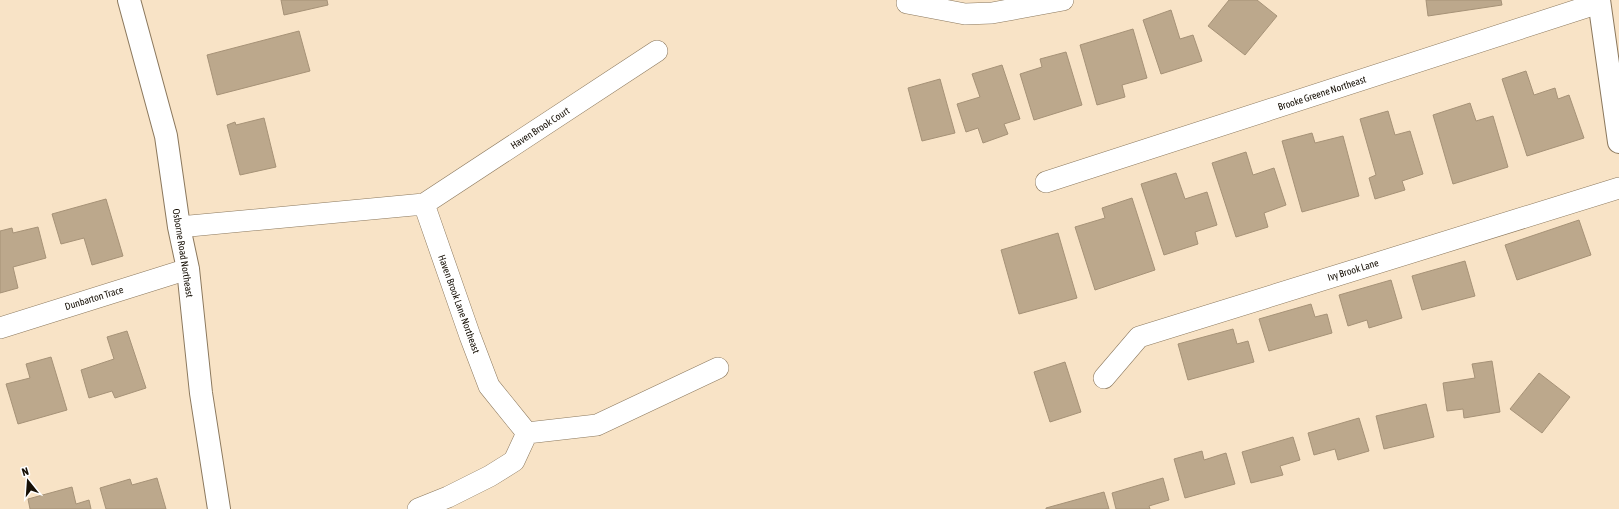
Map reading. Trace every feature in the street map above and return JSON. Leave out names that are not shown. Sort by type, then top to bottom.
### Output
[{"type":"street","name":"Osborne Road Northeast","points":[[129,0],[166,136],[179,226],[188,269],[200,393],[219,509]]},
{"type":"street","points":[[907,3],[965,14],[992,13],[1063,0]]},
{"type":"street","points":[[1599,2],[1619,142]]},
{"type":"street","name":"Brooke Greene Northeast","points":[[1046,182],[1599,2]]},
{"type":"street","name":"Haven Brook Court","points":[[424,204],[657,51]]},
{"type":"street","name":"Ivy Brook Lane","points":[[1104,378],[1139,336],[1619,188]]},
{"type":"street","points":[[179,226],[424,204]]},
{"type":"street","name":"Haven Brook Lane Northeast","points":[[424,204],[470,336],[490,386],[527,433]]},
{"type":"street","name":"Dunbarton Trace","points":[[0,328],[188,269]]},
{"type":"street","points":[[418,509],[448,497],[490,476],[514,461],[527,433],[597,425],[718,368]]},
{"type":"building","points":[[281,0],[327,0],[328,5],[284,15]]},
{"type":"building","points":[[1229,0],[1257,0],[1277,16],[1245,55],[1208,26]]},
{"type":"building","points":[[1426,0],[1501,0],[1502,5],[1428,16]]},
{"type":"building","points":[[1171,10],[1180,39],[1193,35],[1202,61],[1161,74],[1143,20]]},
{"type":"building","points":[[1133,29],[1147,78],[1122,85],[1125,97],[1097,105],[1080,45]]},
{"type":"building","points":[[299,31],[310,71],[217,95],[207,55]]},
{"type":"building","points":[[1066,52],[1082,105],[1034,120],[1020,74],[1042,67],[1040,59]]},
{"type":"building","points":[[1002,65],[1020,119],[1004,124],[1008,134],[983,143],[978,128],[966,132],[957,104],[980,97],[972,74]]},
{"type":"building","points":[[1526,71],[1534,95],[1555,88],[1558,99],[1569,95],[1584,138],[1527,156],[1502,79]]},
{"type":"building","points":[[940,79],[955,133],[922,141],[908,88]]},
{"type":"building","points":[[1470,103],[1476,121],[1493,116],[1508,167],[1453,184],[1433,115]]},
{"type":"building","points":[[1388,111],[1395,135],[1410,131],[1423,174],[1402,181],[1405,190],[1375,199],[1369,178],[1376,175],[1360,119]]},
{"type":"building","points":[[264,118],[276,167],[240,175],[227,125],[235,122],[236,125]]},
{"type":"building","points":[[1312,133],[1315,143],[1343,136],[1359,196],[1302,212],[1282,141]]},
{"type":"building","points":[[1246,152],[1253,175],[1274,168],[1286,205],[1264,213],[1268,227],[1236,237],[1212,163]]},
{"type":"building","points":[[1176,173],[1185,199],[1207,192],[1217,225],[1195,232],[1198,244],[1164,255],[1141,184]]},
{"type":"building","points":[[1132,198],[1155,270],[1095,290],[1075,227],[1105,218],[1102,208]]},
{"type":"building","points":[[106,199],[123,256],[92,265],[84,238],[61,244],[52,214]]},
{"type":"building","points":[[1579,220],[1591,255],[1517,280],[1505,245]]},
{"type":"building","points":[[38,227],[46,258],[13,267],[18,288],[0,293],[0,231],[12,228],[13,233]]},
{"type":"building","points":[[1058,233],[1077,298],[1019,314],[1001,250]]},
{"type":"building","points":[[1465,261],[1475,296],[1422,310],[1412,276]]},
{"type":"building","points":[[1391,280],[1402,318],[1369,328],[1367,320],[1348,326],[1339,295]]},
{"type":"building","points":[[1311,304],[1315,317],[1327,314],[1332,333],[1269,351],[1259,319]]},
{"type":"building","points":[[1233,329],[1237,344],[1248,341],[1254,362],[1188,380],[1178,344]]},
{"type":"building","points":[[127,331],[146,388],[115,398],[112,391],[89,398],[81,370],[114,359],[107,337]]},
{"type":"building","points":[[51,357],[67,410],[18,424],[6,384],[30,378],[26,364]]},
{"type":"building","points":[[1492,361],[1500,412],[1464,418],[1463,409],[1447,411],[1443,383],[1475,378],[1472,364]]},
{"type":"building","points":[[1065,362],[1081,412],[1050,422],[1034,372]]},
{"type":"building","points":[[1539,373],[1570,397],[1542,433],[1510,409]]},
{"type":"building","points":[[1426,404],[1434,437],[1384,449],[1376,416]]},
{"type":"building","points":[[1359,418],[1369,451],[1338,460],[1335,449],[1314,455],[1308,433]]},
{"type":"building","points":[[1293,437],[1300,460],[1280,466],[1283,475],[1251,483],[1242,452]]},
{"type":"building","points":[[1202,451],[1204,460],[1226,453],[1235,484],[1185,498],[1174,459]]},
{"type":"building","points":[[157,478],[166,509],[106,509],[100,488],[130,479],[132,485]]},
{"type":"building","points":[[1163,478],[1169,500],[1149,506],[1150,509],[1116,509],[1112,493]]},
{"type":"building","points":[[72,487],[76,504],[89,500],[91,509],[30,509],[28,499]]},
{"type":"building","points":[[1104,492],[1109,509],[1046,509],[1046,508]]}]
